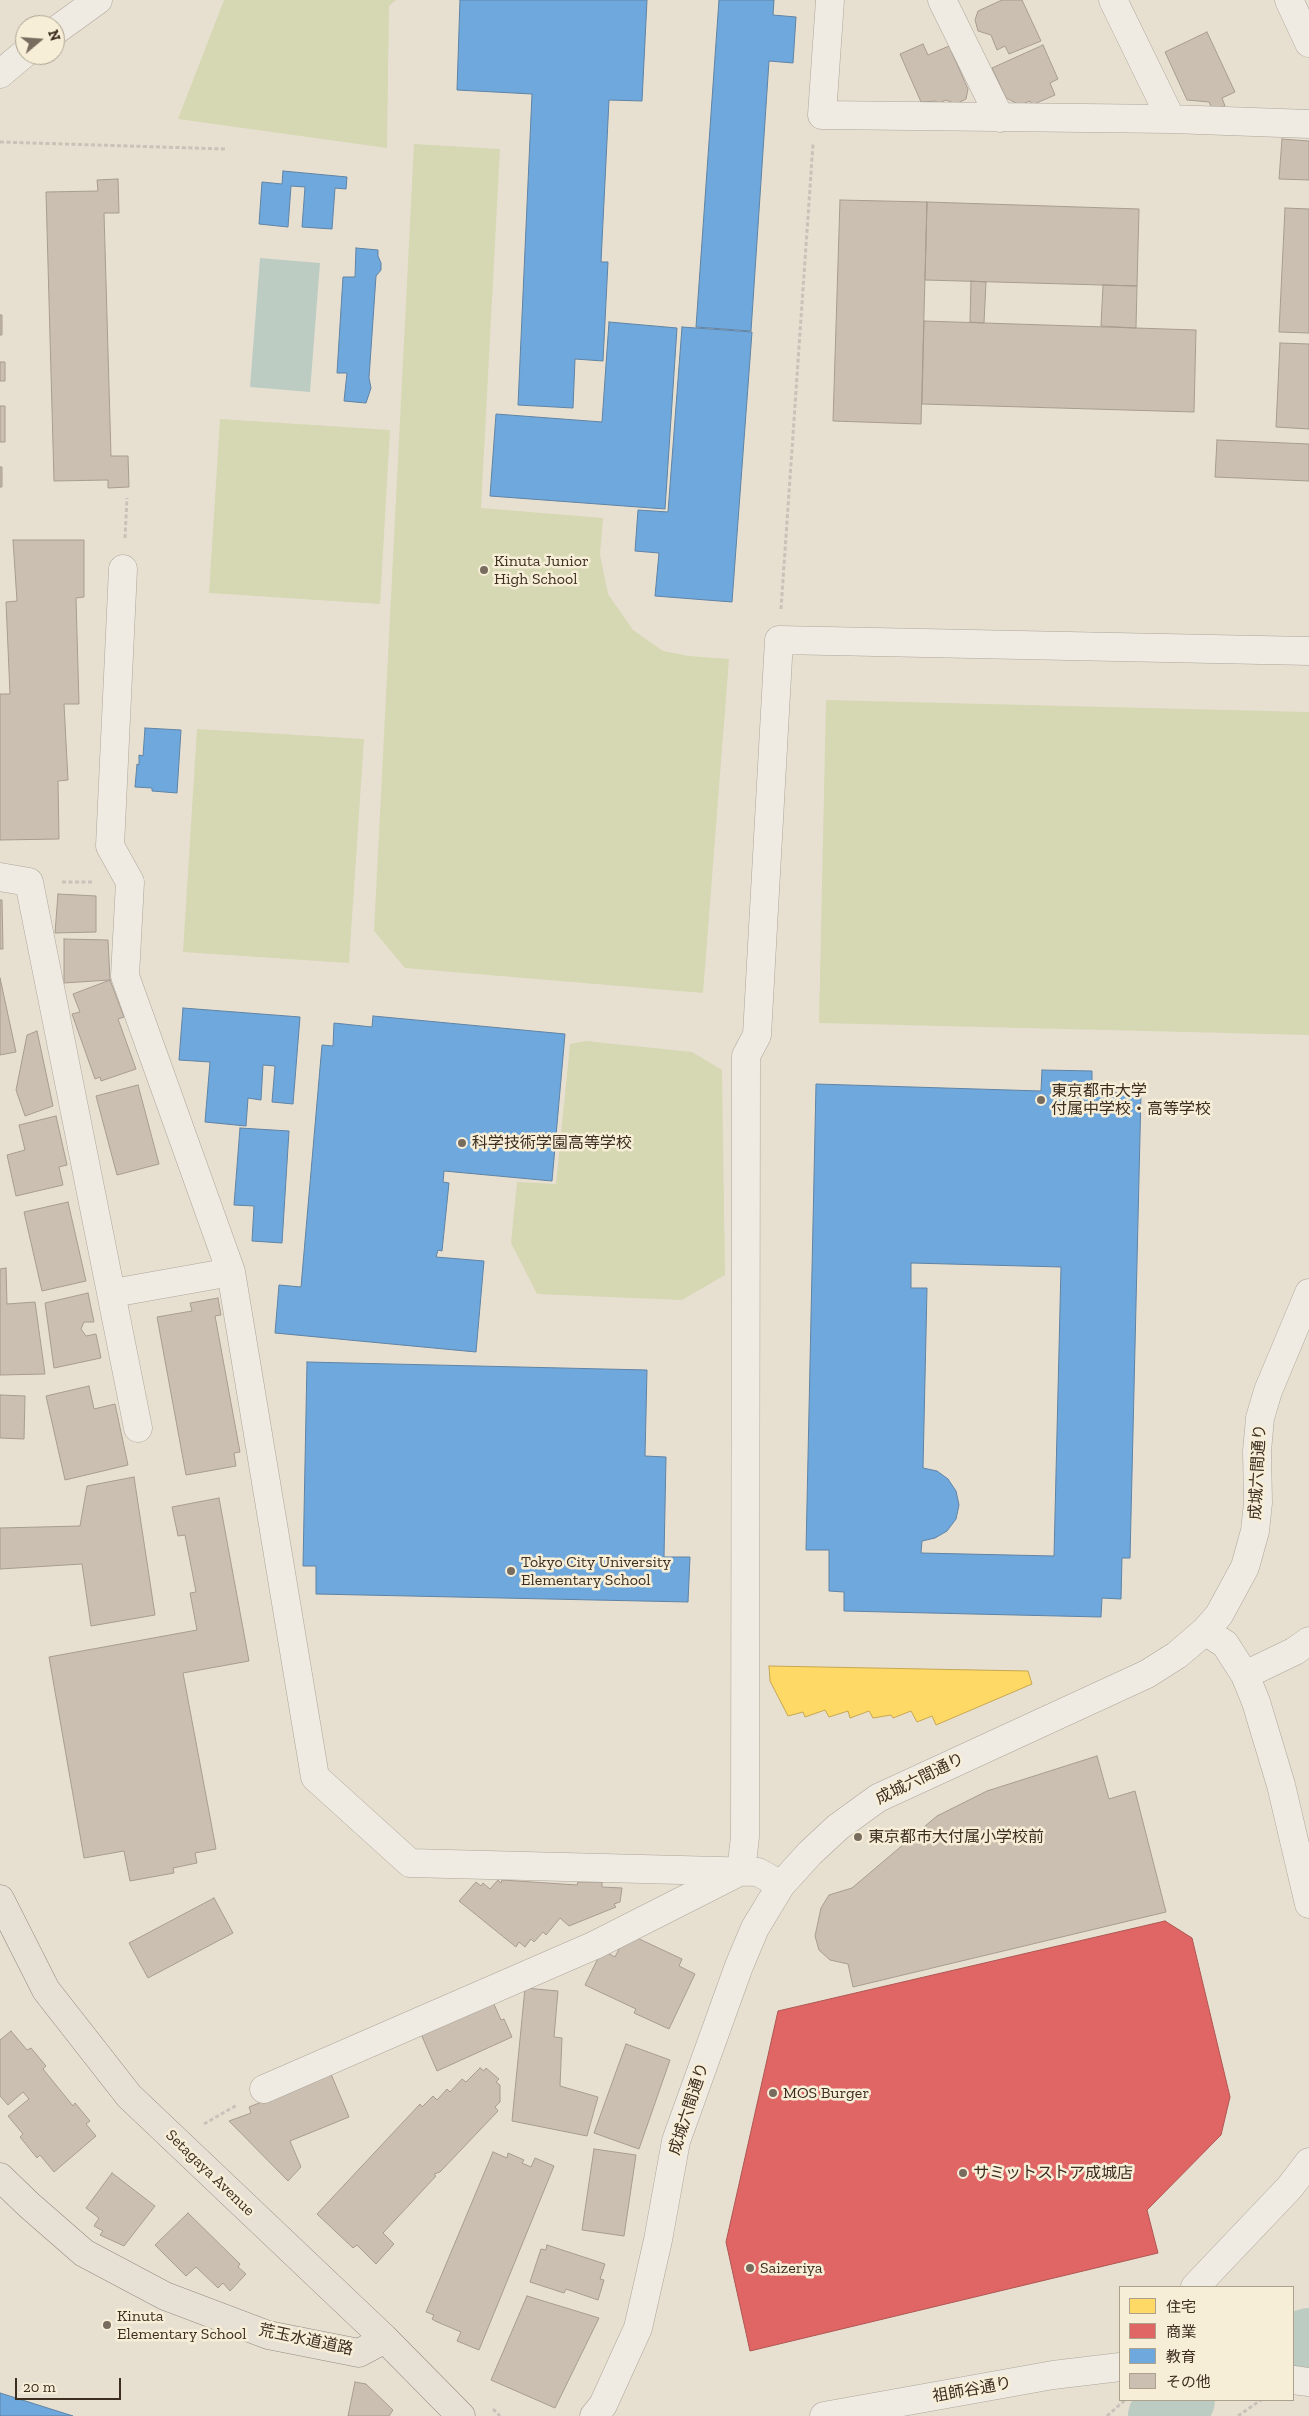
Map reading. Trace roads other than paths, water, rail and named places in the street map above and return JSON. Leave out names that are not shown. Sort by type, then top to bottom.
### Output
[{"type":"main road","name":"Setagaya Avenue","points":[[0,1899],[46,1990],[129,2096],[385,2339],[461,2416]]},
{"type":"main road","name":"荒玉水道道路","points":[[0,2177],[28,2205],[84,2253],[166,2296],[268,2335],[359,2353],[385,2339]]},
{"type":"street","points":[[65,23],[98,0]]},
{"type":"street","points":[[830,0],[822,115],[1309,124]]},
{"type":"street","points":[[942,0],[1000,118]]},
{"type":"street","points":[[1113,0],[1171,120]]},
{"type":"street","points":[[1289,0],[1309,43]]},
{"type":"street","points":[[0,74],[15,61]]},
{"type":"street","points":[[123,568],[110,846],[130,882],[125,976],[231,1272],[315,1777],[410,1864],[741,1871],[758,1872],[781,1885]]},
{"type":"street","points":[[741,1871],[744,1837],[746,1056],[757,1035],[779,640],[1309,651]]},
{"type":"street","points":[[0,877],[29,882],[113,1293],[138,1428]]},
{"type":"street","points":[[113,1293],[231,1272]]},
{"type":"street","name":"成城六間通り","points":[[594,2416],[603,2405],[638,2328],[658,2240],[676,2141],[739,1966],[755,1928],[781,1885],[810,1852],[838,1827],[878,1798],[1147,1674],[1177,1656],[1205,1631],[1219,1615],[1245,1567],[1255,1531],[1258,1503],[1257,1451],[1260,1418],[1268,1390],[1309,1293]]},
{"type":"street","points":[[1205,1631],[1225,1644],[1245,1674],[1281,1784],[1309,1904]]},
{"type":"street","points":[[1245,1674],[1295,1651],[1309,1641]]},
{"type":"street","points":[[264,2089],[596,1945],[741,1871]]},
{"type":"street","points":[[1196,2286],[1290,2187],[1309,2162]]},
{"type":"street","name":"祖師谷通り","points":[[824,2416],[1053,2375],[1119,2367]]},
{"type":"street","points":[[1294,2380],[1309,2382]]},
{"type":"waterway","points":[[1294,2345],[1309,2340]]},
{"type":"waterway","points":[[1160,2416],[1182,2401]]},
{"type":"place","name":"Kinuta Junior High School","points":[[484,570]]},
{"type":"place","name":"東京都市大学 付属中学校・高等学校","points":[[1041,1100]]},
{"type":"place","name":"科学技術学園高等学校","points":[[462,1143]]},
{"type":"place","name":"Tokyo City University Elementary School","points":[[511,1571]]},
{"type":"place","name":"東京都市大付属小学校前","points":[[858,1837]]},
{"type":"place","name":"MOS Burger","points":[[773,2093]]},
{"type":"place","name":"サミットストア成城店","points":[[963,2173]]},
{"type":"place","name":"Saizeriya","points":[[750,2268]]},
{"type":"place","name":"Kinuta Elementary School","points":[[107,2325]]}]
